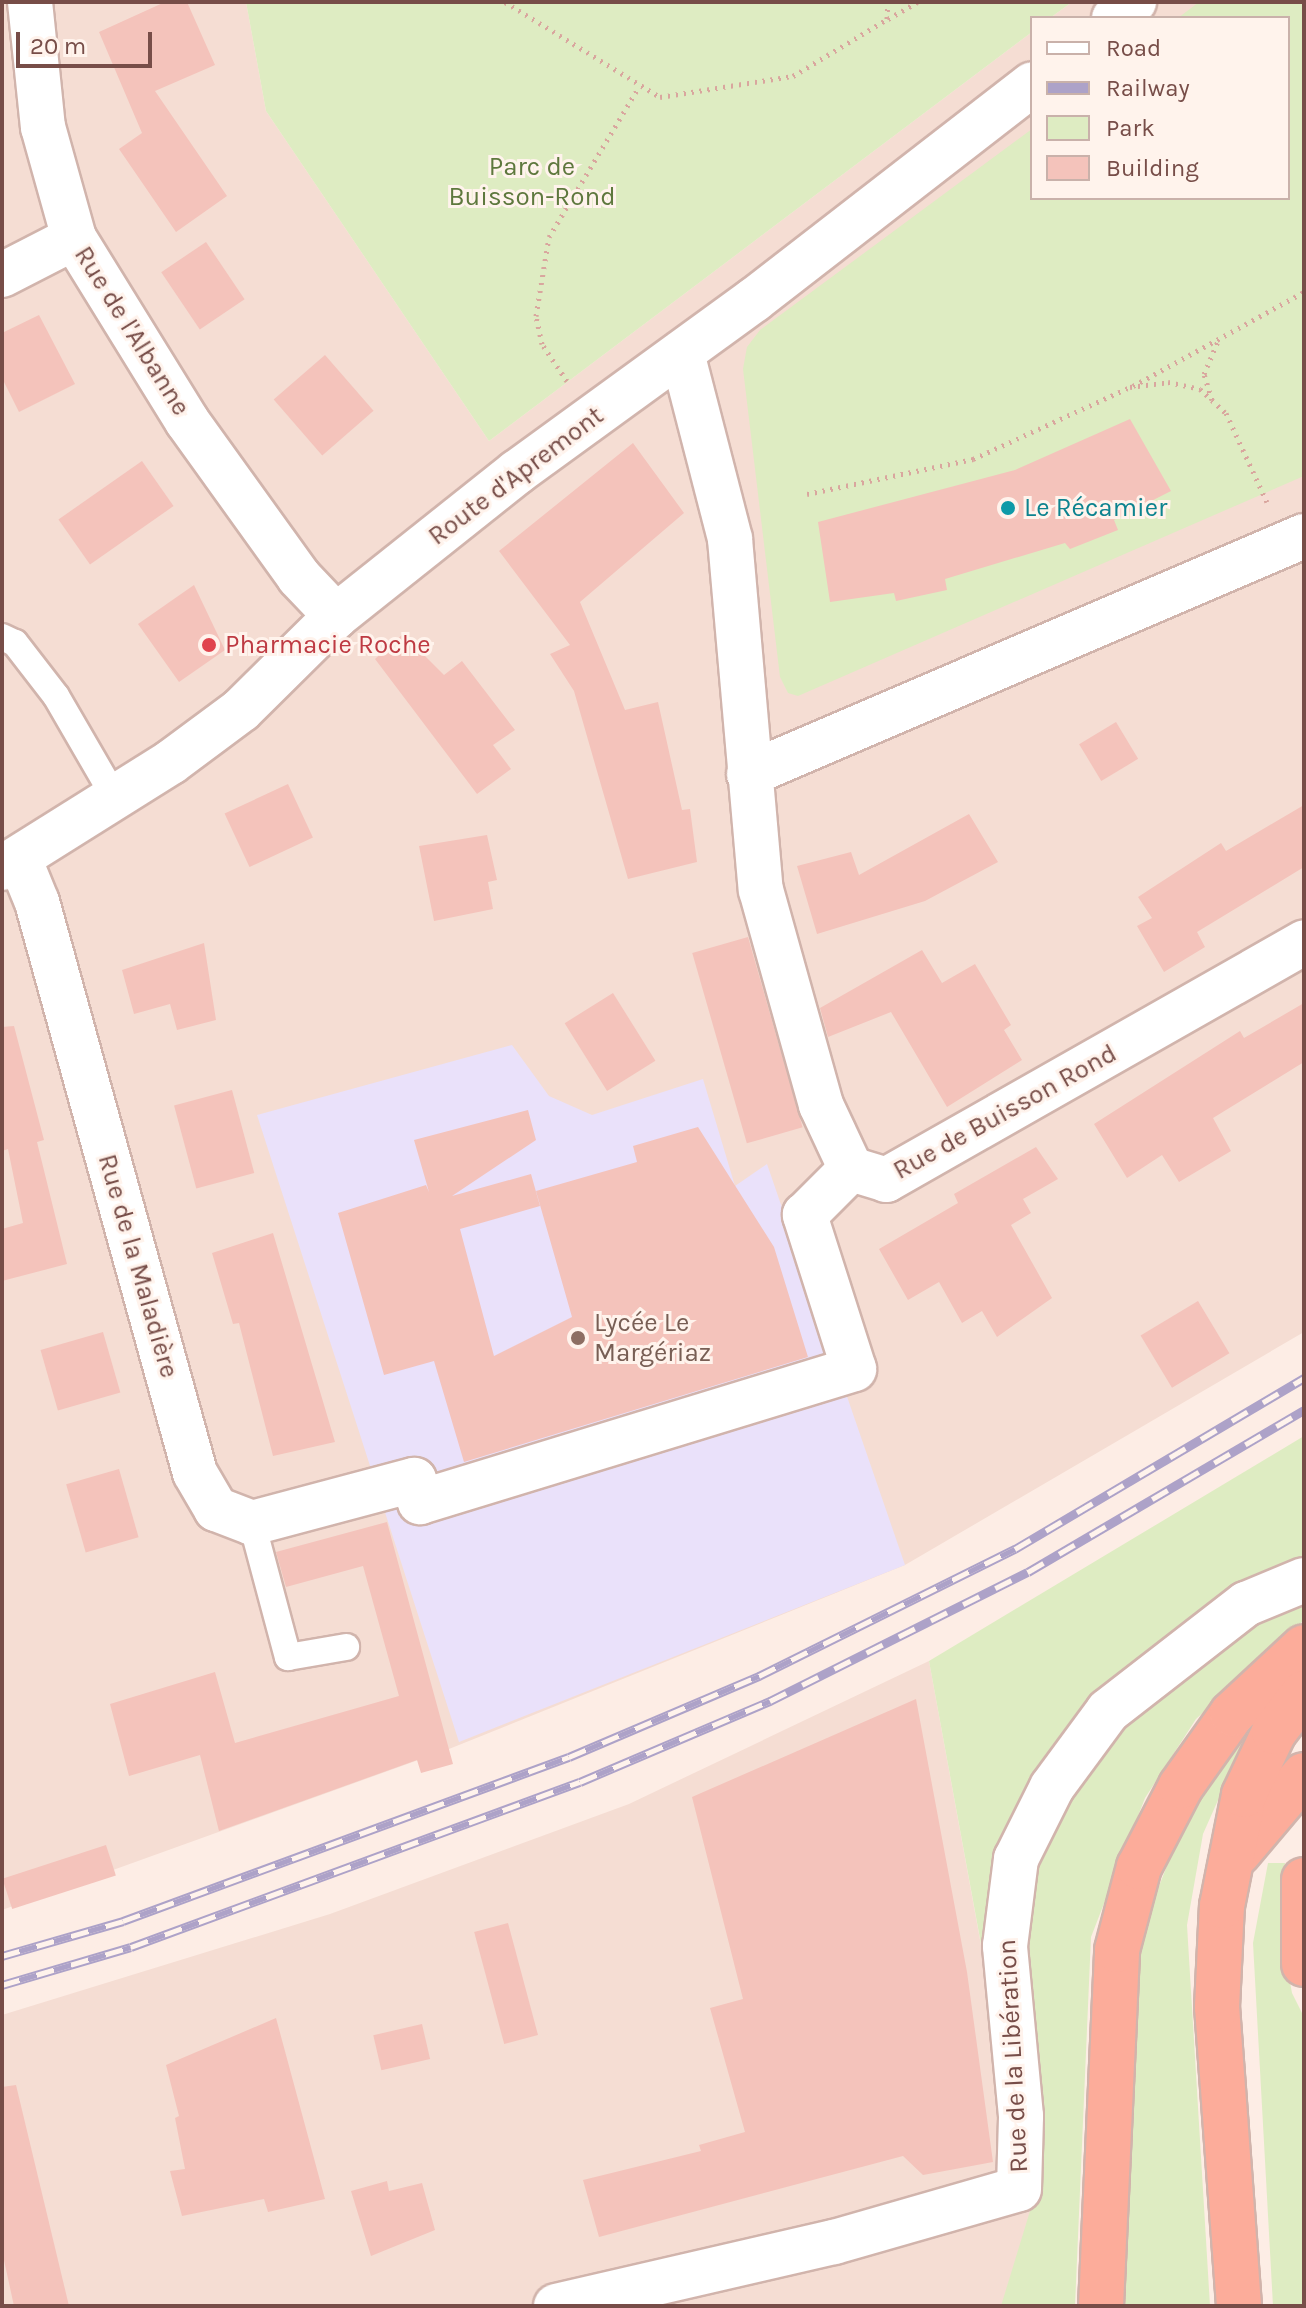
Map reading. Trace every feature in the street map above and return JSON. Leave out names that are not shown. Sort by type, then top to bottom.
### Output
[{"type":"highway","points":[[1101,2306],[1117,1950],[1139,1867],[1181,1786],[1232,1714],[1304,1647]]},
{"type":"highway","points":[[1239,2306],[1217,2007],[1228,1877],[1244,1795],[1258,1760],[1304,1693]]},
{"type":"highway","points":[[1228,1877],[1251,1832],[1304,1775]]},
{"type":"highway","points":[[1304,1880],[1304,1964]]},
{"type":"street","name":"Rue de l'Albanne","points":[[30,2],[43,127],[74,238],[187,421],[299,577],[336,616]]},
{"type":"street","points":[[1116,16],[1134,2]]},
{"type":"street","name":"Route d'Apremont","points":[[11,863],[241,710],[336,616],[588,419],[682,353],[1030,86]]},
{"type":"street","points":[[2,275],[74,238]]},
{"type":"street","name":"Rue de Buisson Rond","points":[[682,353],[730,539],[761,890],[821,1105],[851,1169],[886,1180],[1304,943]]},
{"type":"street","points":[[749,774],[1295,540]]},
{"type":"street","name":"Rue de la Maladière","points":[[11,863],[195,1473],[216,1509],[252,1523]]},
{"type":"street","points":[[252,1523],[414,1480],[420,1502],[854,1369],[805,1215],[851,1169]]},
{"type":"street","name":"Rue de la Libération","points":[[556,2306],[834,2242],[1019,2189],[1021,2116],[1005,1946],[1016,1859],[1052,1787],[1108,1711],[1246,1604],[1304,1580]]},
{"type":"lane","points":[[2,637],[15,643],[56,696],[114,796]]},
{"type":"lane","points":[[252,1523],[288,1657],[346,1647]]},
{"type":"path","points":[[505,2],[638,88],[660,97],[718,83],[793,76],[917,2]]},
{"type":"path","points":[[887,19],[888,2]]},
{"type":"path","points":[[588,419],[542,344],[536,316],[549,237],[638,88]]},
{"type":"path","points":[[807,494],[973,459],[1130,387],[1304,292]]},
{"type":"path","points":[[1213,401],[1204,374],[1219,338]]},
{"type":"path","points":[[1130,387],[1168,382],[1200,389],[1226,413],[1295,540]]},
{"type":"shaded area","points":[[2,2],[246,2],[266,111],[489,441],[1030,34],[1030,200],[1290,200],[1290,16],[1053,16],[1072,2],[1304,2],[1304,1332],[905,1565],[449,1749],[2,1910]]},
{"type":"shaded area","name":"Lycée Le Margériaz","points":[[512,1045],[549,1096],[592,1115],[703,1079],[735,1186],[767,1164],[905,1565],[459,1742],[257,1115]]},
{"type":"shaded area","points":[[929,1661],[1047,2306],[2,2306],[2,2015],[330,1914],[629,1804]]},
{"type":"green space","name":"Parc de Buisson-Rond","points":[[246,2],[1072,2],[1053,16],[1030,16],[1030,34],[489,441],[266,111]]},
{"type":"green space","points":[[1199,2],[1304,2],[1304,476],[798,696],[788,693],[780,677],[743,369],[747,347],[760,330],[1030,130],[1030,200],[1290,200],[1290,16],[1181,16]]},
{"type":"green space","points":[[1304,1436],[1304,1620],[1196,1719],[1145,1798],[1091,1937],[1075,2306],[1001,2306],[1030,2211],[929,1661]]},
{"type":"green space","points":[[1254,1719],[1203,1834],[1187,1925],[1210,2306],[1117,2306],[1136,1977],[1150,1909],[1194,1797]]},
{"type":"green space","points":[[1268,1863],[1285,1863],[1280,1928],[1292,1993],[1304,2017],[1304,2306],[1273,2306],[1253,1943]]},
{"type":"building","points":[[165,2],[187,2],[215,65],[155,91],[227,196],[176,232],[119,149],[142,133],[99,32]]},
{"type":"building","points":[[206,242],[245,299],[200,329],[161,272]]},
{"type":"building","points":[[39,315],[75,384],[19,412],[2,378],[2,333]]},
{"type":"building","points":[[325,355],[374,411],[322,455],[274,400]]},
{"type":"building","name":"Le Récamier","points":[[1130,419],[1171,491],[1114,520],[1118,530],[1070,549],[1065,543],[945,579],[947,590],[896,601],[894,593],[830,602],[818,522],[1015,470]]},
{"type":"building","points":[[633,443],[684,513],[580,602],[625,710],[658,702],[682,810],[690,809],[697,862],[628,879],[574,691],[550,654],[570,645],[499,551]]},
{"type":"building","points":[[142,461],[174,506],[90,565],[58,520]]},
{"type":"building","points":[[194,585],[225,650],[179,682],[138,624]]},
{"type":"building","points":[[403,634],[444,675],[462,661],[515,730],[493,745],[511,769],[477,794],[375,659]]},
{"type":"building","points":[[1116,722],[1138,759],[1101,781],[1079,744]]},
{"type":"building","points":[[288,784],[313,837],[249,867],[225,814]]},
{"type":"building","points":[[1304,805],[1304,867],[1197,932],[1205,947],[1164,972],[1137,926],[1152,918],[1138,897],[1221,843],[1226,851]]},
{"type":"building","points":[[969,814],[998,862],[925,901],[817,934],[797,866],[851,852],[859,875]]},
{"type":"building","points":[[487,835],[497,880],[488,882],[493,909],[434,921],[419,846]]},
{"type":"building","points":[[748,937],[803,1127],[747,1143],[692,953]]},
{"type":"building","points":[[204,943],[216,1020],[177,1030],[170,1004],[134,1014],[122,970]]},
{"type":"building","points":[[922,950],[942,983],[975,964],[1011,1025],[1004,1030],[1022,1060],[947,1107],[891,1012],[828,1037],[820,1008]]},
{"type":"building","points":[[613,993],[655,1061],[607,1091],[565,1023]]},
{"type":"building","points":[[1304,1003],[1304,1062],[1213,1118],[1231,1151],[1179,1182],[1162,1155],[1127,1178],[1094,1124],[1240,1031],[1244,1038]]},
{"type":"building","points":[[14,1026],[44,1140],[37,1142],[67,1264],[2,1281],[2,1229],[23,1223],[8,1149],[2,1151],[2,1027]]},
{"type":"building","points":[[232,1090],[254,1173],[196,1189],[174,1106]]},
{"type":"building","name":"Lycée Le Margériaz","points":[[528,1110],[536,1140],[452,1196],[531,1174],[540,1206],[460,1229],[494,1356],[572,1317],[536,1191],[637,1162],[633,1146],[698,1127],[774,1247],[808,1357],[464,1462],[434,1361],[384,1375],[338,1213],[426,1185],[429,1192],[414,1140]]},
{"type":"building","points":[[1036,1147],[1058,1179],[1023,1199],[1031,1213],[1011,1225],[1052,1298],[997,1337],[982,1311],[962,1323],[939,1282],[908,1300],[879,1249],[958,1203],[954,1194]]},
{"type":"building","points":[[273,1233],[335,1442],[273,1456],[239,1323],[233,1324],[212,1253]]},
{"type":"building","points":[[1198,1301],[1229,1353],[1172,1388],[1141,1336]]},
{"type":"building","points":[[103,1332],[120,1393],[58,1410],[41,1350]]},
{"type":"building","points":[[119,1469],[139,1537],[86,1552],[66,1484]]},
{"type":"building","points":[[387,1522],[453,1764],[421,1773],[417,1760],[219,1831],[200,1755],[129,1776],[110,1704],[215,1672],[235,1743],[399,1696],[363,1566],[286,1587],[276,1552]]},
{"type":"building","points":[[916,1699],[967,1972],[993,2162],[923,2175],[903,2156],[599,2237],[583,2180],[701,2151],[699,2145],[745,2132],[710,2008],[743,1999],[692,1797]]},
{"type":"building","points":[[106,1845],[116,1875],[12,1909],[2,1879]]},
{"type":"building","points":[[508,1923],[538,2035],[504,2044],[474,1932]]},
{"type":"building","points":[[276,2018],[325,2199],[268,2212],[264,2199],[182,2216],[170,2171],[185,2169],[175,2118],[179,2116],[166,2065]]},
{"type":"building","points":[[422,2024],[430,2059],[381,2070],[373,2035]]},
{"type":"building","points":[[16,2085],[69,2306],[14,2306],[2,2251],[2,2087]]},
{"type":"building","points":[[387,2181],[389,2191],[422,2183],[435,2230],[371,2256],[351,2191]]},
{"type":"railway","points":[[2,1956],[123,1921],[569,1757],[759,1676],[1015,1549],[1304,1378]]},
{"type":"railway","points":[[2,1985],[131,1947],[580,1782],[770,1701],[1028,1572],[1304,1410]]},
{"type":"place","name":"Le Récamier","points":[[1008,508]]},
{"type":"place","name":"Pharmacie Roche","points":[[209,645]]},
{"type":"place","name":"Lycée Le Margériaz","points":[[578,1338]]}]
